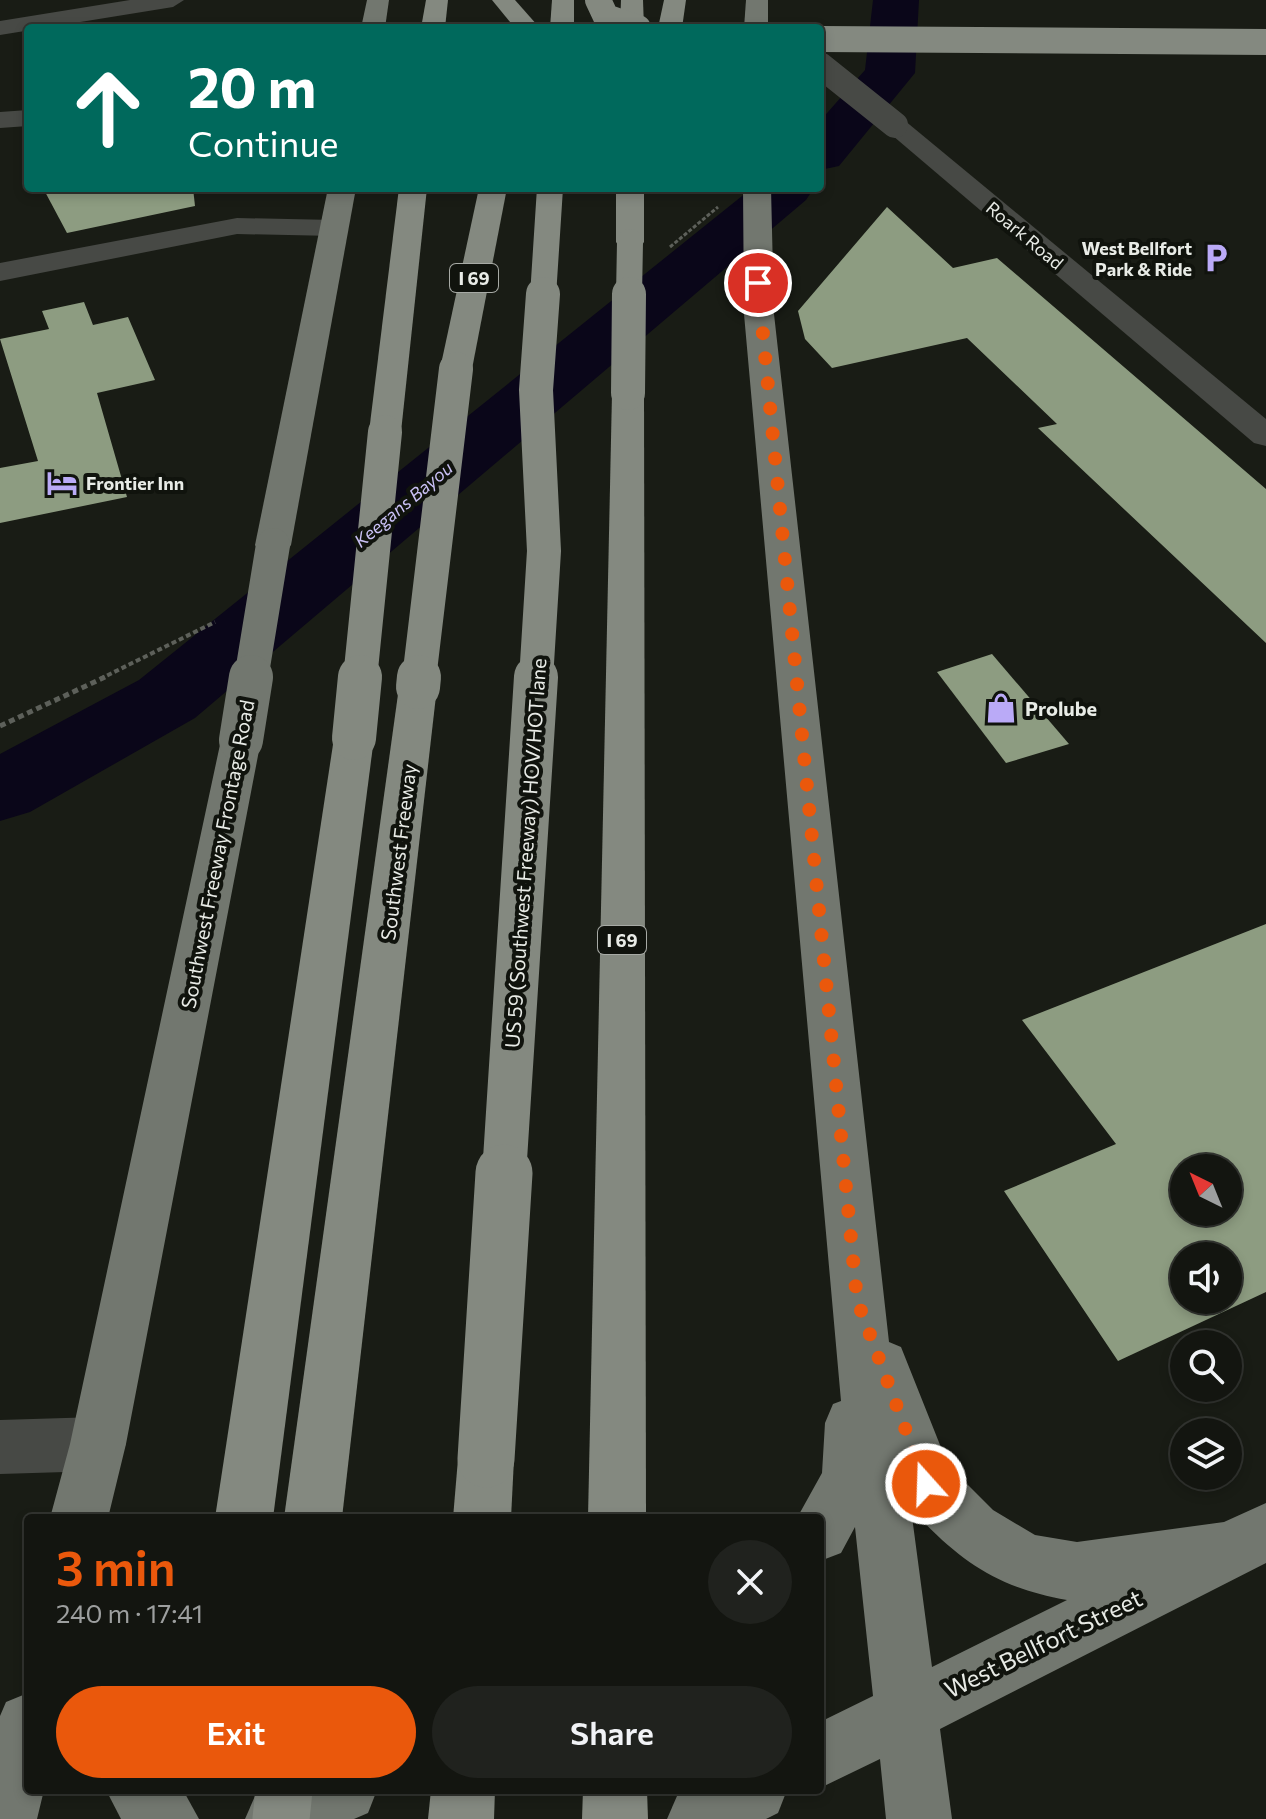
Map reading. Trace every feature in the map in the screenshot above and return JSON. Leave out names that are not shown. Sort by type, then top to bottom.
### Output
[{"type":"highway","points":[[434,24],[437,0]]},
{"type":"highway","points":[[503,0],[523,24]]},
{"type":"highway","points":[[526,24],[528,0]]},
{"type":"highway","points":[[562,24],[563,0]]},
{"type":"highway","points":[[598,0],[606,17],[626,24]]},
{"type":"highway","points":[[632,0],[632,24]]},
{"type":"highway","points":[[671,24],[675,0]]},
{"type":"highway","points":[[824,30],[1266,32]]},
{"type":"highway","points":[[824,39],[1266,42]]},
{"type":"highway","points":[[245,1514],[354,738],[413,192]]},
{"type":"highway","name":"Southwest Freeway","points":[[314,1514],[456,369],[492,192]]},
{"type":"highway","name":"US 59 (Southwest Freeway) HOV/HOT lane","points":[[482,1514],[544,551],[536,390],[550,192]]},
{"type":"highway","name":"I 69","points":[[617,1514],[630,192]]},
{"type":"highway","points":[[543,496],[564,385],[578,218]]},
{"type":"highway","points":[[261,1794],[266,1819]]},
{"type":"highway","points":[[279,1819],[283,1794]]},
{"type":"highway","points":[[461,1819],[463,1794]]},
{"type":"highway","points":[[615,1794],[615,1819]]},
{"type":"main road","points":[[374,24],[378,0]]},
{"type":"main road","name":"Southwest Freeway Frontage Road","points":[[80,1514],[98,1444],[241,740],[273,545],[341,192]]},
{"type":"main road","points":[[757,192],[759,314],[857,1300],[919,1819]]},
{"type":"main road","points":[[824,1525],[850,1479],[857,1300]]},
{"type":"main road","points":[[857,1300],[926,1484],[972,1531],[1027,1563],[1077,1572],[1250,1541]]},
{"type":"main road","points":[[98,1444],[106,1514]]},
{"type":"main road","name":"West Bellfort Street","points":[[824,1754],[1250,1541]]},
{"type":"main road","points":[[4,1819],[24,1740]]},
{"type":"main road","points":[[142,1794],[166,1819]]},
{"type":"main road","points":[[279,1819],[336,1794]]},
{"type":"main road","points":[[700,1819],[747,1794]]},
{"type":"street","points":[[0,8],[51,0]]},
{"type":"street","points":[[25,24],[173,0]]},
{"type":"street","points":[[0,28],[24,24]]},
{"type":"street","points":[[0,49],[24,47]]},
{"type":"street","name":"Roark Road","points":[[824,68],[1265,434]]},
{"type":"street","points":[[0,120],[24,118]]},
{"type":"street","points":[[0,272],[237,226],[334,228]]},
{"type":"street","points":[[0,1447],[98,1444]]},
{"type":"building","points":[[45,192],[193,192],[195,206],[67,233]]},
{"type":"building","points":[[887,207],[953,268],[997,258],[1266,489],[1266,643],[1038,428],[1057,424],[967,338],[832,368],[805,339],[798,311]]},
{"type":"building","points":[[84,302],[93,325],[128,317],[155,380],[97,393],[127,497],[0,523],[0,468],[38,461],[0,339],[49,329],[42,311]]},
{"type":"building","name":"Prolube","points":[[992,654],[1069,744],[1006,763],[937,672]]},
{"type":"building","points":[[1266,924],[1266,1292],[1242,1303],[1242,1242],[1170,1242],[1170,1314],[1219,1314],[1184,1330],[1170,1330],[1170,1337],[1118,1361],[1004,1191],[1116,1144],[1022,1020]]},
{"type":"waterway","name":"Keegans Bayou","points":[[824,149],[890,73],[896,0]]},
{"type":"waterway","name":"Keegans Bayou","points":[[0,791],[167,699],[781,192]]},
{"type":"place","name":"West Bellfort Park & Ride","points":[[1216,258]]},
{"type":"place","name":"Frontier Inn","points":[[62,483]]},
{"type":"place","name":"Prolube","points":[[1001,708]]},
{"type":"route","points":[[758,283],[857,1300],[926,1484]]}]
